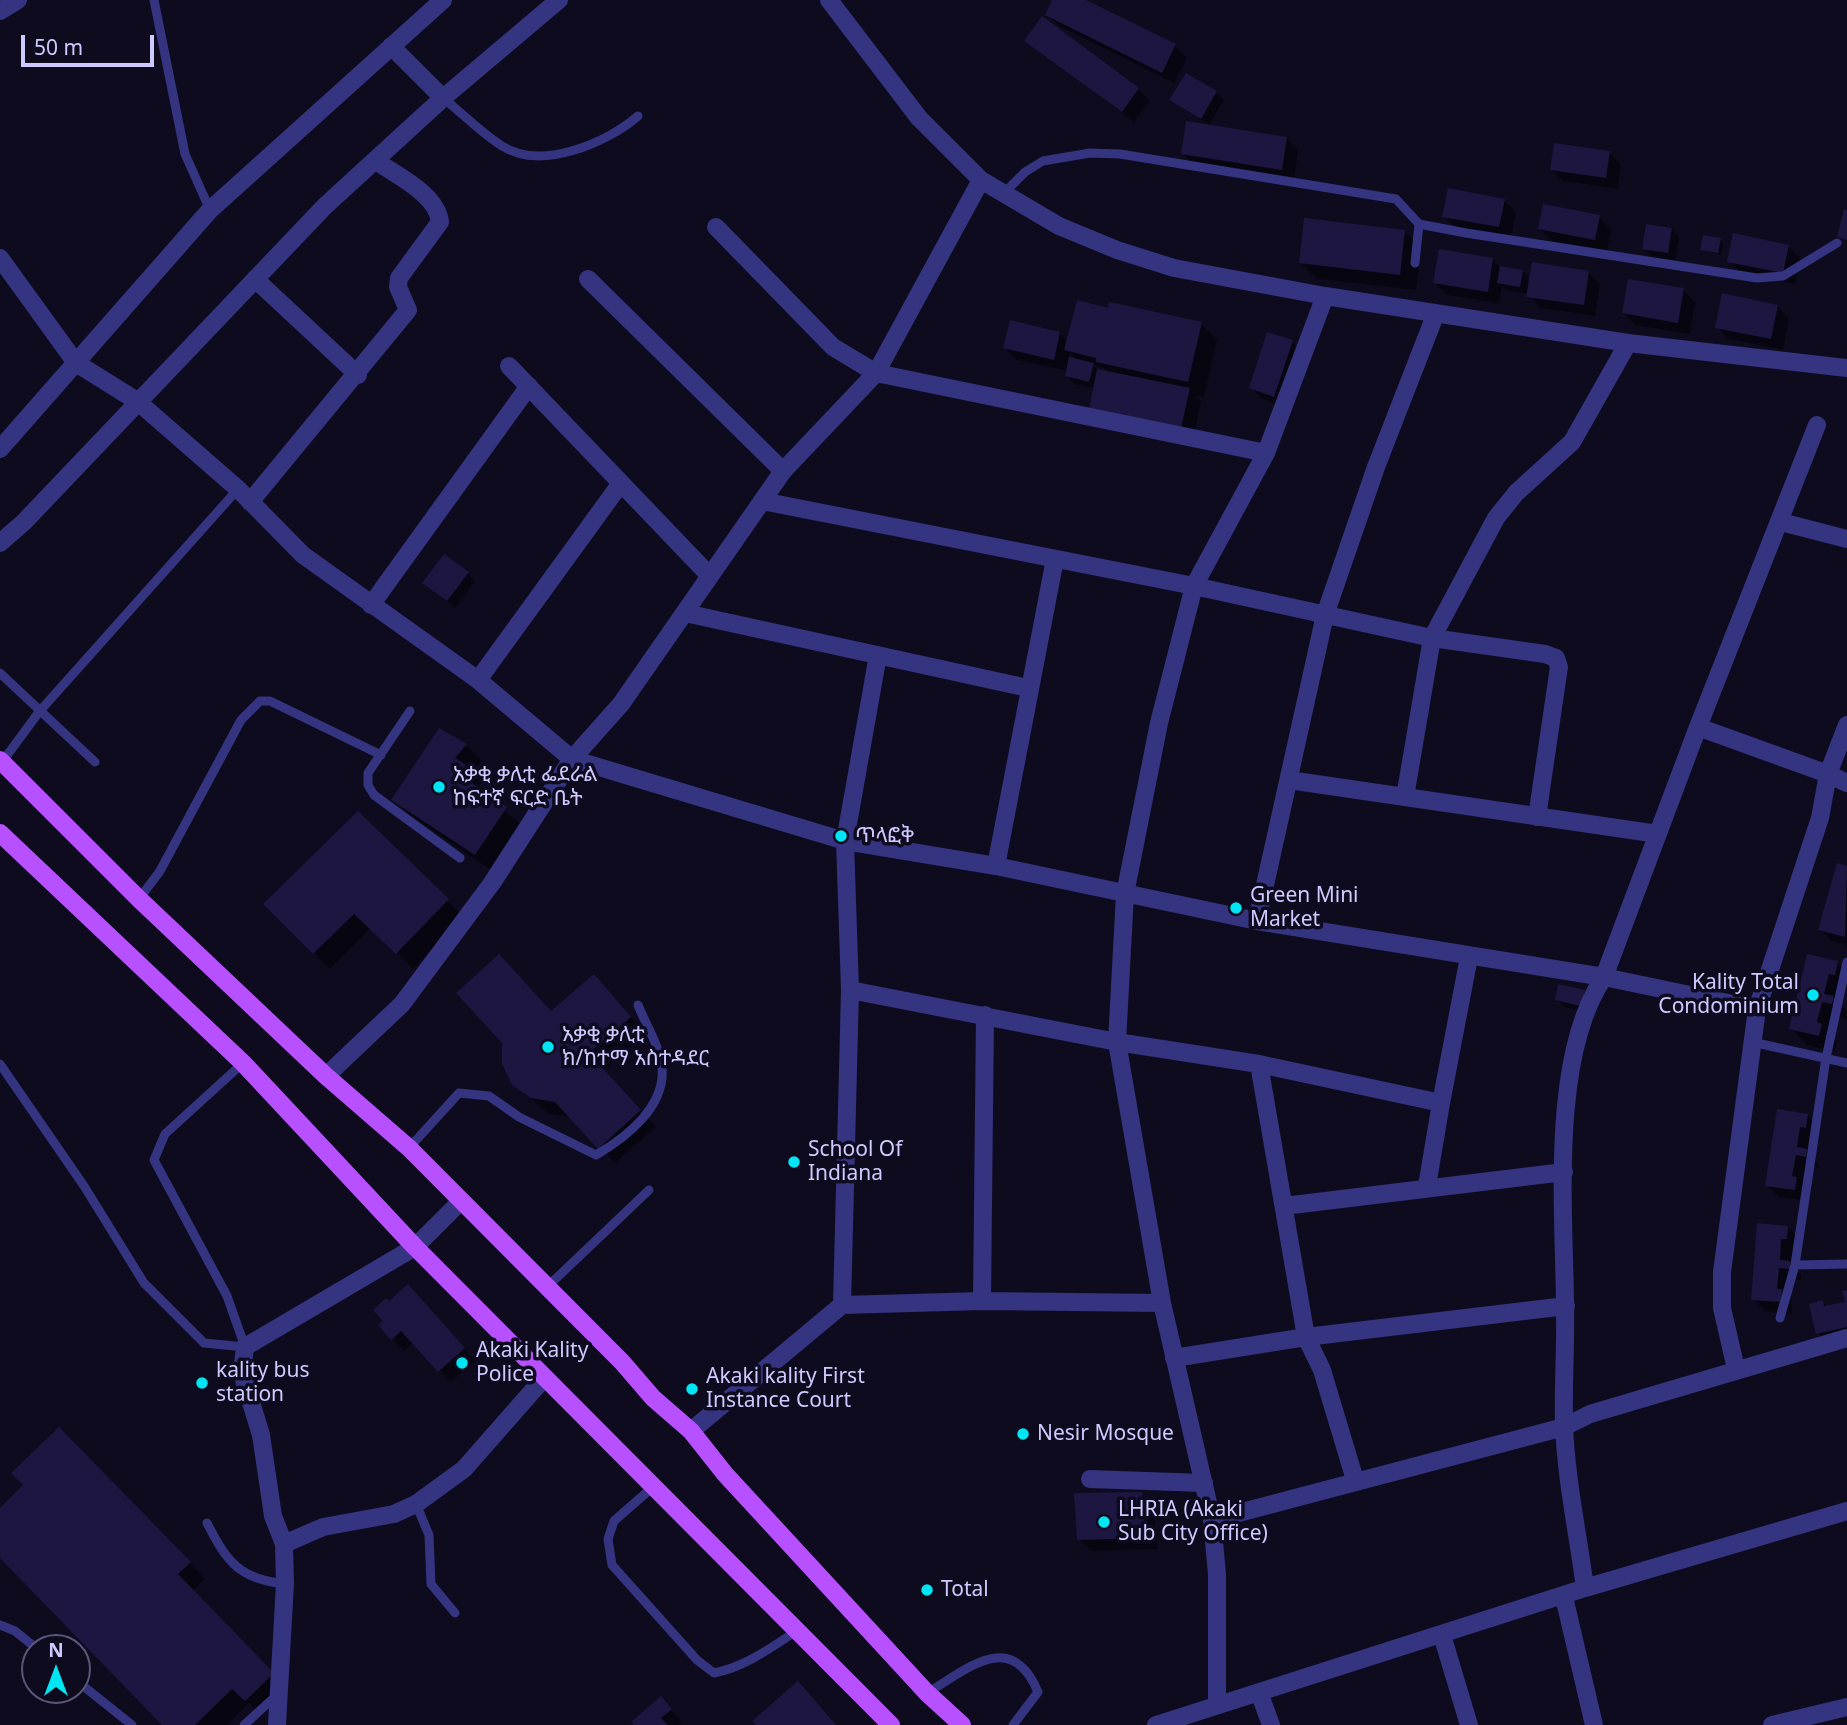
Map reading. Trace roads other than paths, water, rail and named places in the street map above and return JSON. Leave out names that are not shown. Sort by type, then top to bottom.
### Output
[{"type":"main road","points":[[1,761],[139,899],[326,1076],[409,1148],[653,1398],[691,1431],[725,1474],[927,1693],[962,1725]]},
{"type":"main road","points":[[0,833],[243,1063],[415,1247],[891,1725]]},
{"type":"street","points":[[0,11],[18,0]]},
{"type":"street","points":[[0,449],[210,210],[443,0]]},
{"type":"street","points":[[0,543],[24,522],[136,401],[325,206],[443,98],[559,0]]},
{"type":"street","points":[[829,0],[919,118],[981,180],[1059,226],[1117,250],[1174,268],[1325,296],[1628,343],[1847,368]]},
{"type":"street","points":[[391,46],[443,98]]},
{"type":"street","points":[[244,496],[358,375],[408,310],[398,286],[398,278],[440,222],[439,211],[431,201],[376,161]]},
{"type":"street","points":[[326,1076],[402,1003],[492,883],[572,759],[621,704],[783,471],[876,373],[981,180]]},
{"type":"street","points":[[716,227],[833,347],[876,373],[1266,453]]},
{"type":"street","points":[[0,258],[76,363],[136,401],[244,496],[303,555],[478,680],[572,759],[845,842],[996,866],[1257,921],[1604,977],[1757,1009]]},
{"type":"street","points":[[255,279],[358,375]]},
{"type":"street","points":[[588,279],[783,471]]},
{"type":"street","points":[[1217,1704],[1217,1574],[1212,1520],[1161,1303],[1116,1042],[1125,894],[1159,723],[1194,586],[1266,453],[1325,296]]},
{"type":"street","points":[[1257,921],[1325,615],[1376,467],[1436,313]]},
{"type":"street","points":[[1405,797],[1432,638],[1496,518],[1516,493],[1572,442],[1628,343]]},
{"type":"street","points":[[509,366],[709,575]]},
{"type":"street","points":[[372,605],[529,386]]},
{"type":"street","points":[[1586,1588],[1564,1427],[1564,1172],[1568,1090],[1582,1017],[1590,997],[1604,977],[1698,727],[1817,425]]},
{"type":"street","points":[[478,680],[621,483]]},
{"type":"street","points":[[762,501],[1194,586],[1432,638],[1556,658],[1559,667],[1537,817]]},
{"type":"street","points":[[1781,522],[1847,539]]},
{"type":"street","points":[[996,866],[1028,688],[1055,559]]},
{"type":"street","points":[[685,613],[1028,688]]},
{"type":"street","points":[[842,1305],[850,990],[845,842],[878,655]]},
{"type":"street","points":[[1736,1369],[1722,1308],[1721,1283],[1757,1009],[1822,808],[1828,774],[1847,725]]},
{"type":"street","points":[[1698,727],[1847,783],[1822,808]]},
{"type":"street","points":[[1289,780],[1658,834]]},
{"type":"street","points":[[1427,1186],[1469,957]]},
{"type":"street","points":[[850,990],[1116,1042],[1259,1064],[1441,1102]]},
{"type":"street","points":[[982,1301],[985,1015]]},
{"type":"street","points":[[1259,1064],[1306,1337],[1322,1370],[1355,1480]]},
{"type":"street","points":[[1284,1206],[1427,1186],[1564,1172]]},
{"type":"street","points":[[277,1725],[281,1692],[284,1544],[273,1516],[261,1436],[242,1373],[245,1347],[415,1247],[461,1201]]},
{"type":"street","points":[[691,1431],[842,1305],[982,1301],[1161,1303]]},
{"type":"street","points":[[1174,1358],[1306,1337],[1566,1306]]},
{"type":"street","points":[[1212,1520],[1355,1480],[1564,1427],[1590,1414],[1847,1338]]},
{"type":"street","points":[[284,1544],[323,1527],[394,1514],[416,1504],[464,1469],[544,1378]]},
{"type":"street","points":[[1090,1479],[1205,1483]]},
{"type":"street","points":[[1156,1725],[1586,1588],[1847,1511]]},
{"type":"street","points":[[1564,1597],[1594,1725]]},
{"type":"street","points":[[1442,1635],[1469,1725]]},
{"type":"street","points":[[1259,1692],[1271,1725]]},
{"type":"street","points":[[1772,1725],[1847,1707]]},
{"type":"lane","points":[[154,0],[185,154],[210,210]]},
{"type":"lane","points":[[443,98],[503,148],[540,156],[573,151],[608,137],[619,132],[638,116]]},
{"type":"lane","points":[[1004,193],[1025,172],[1043,161],[1073,154],[1120,154],[1396,199],[1419,224],[1758,278],[1783,276],[1838,243]]},
{"type":"lane","points":[[1415,263],[1419,224]]},
{"type":"lane","points":[[1,761],[39,712],[244,496]]},
{"type":"lane","points":[[0,673],[95,762]]},
{"type":"lane","points":[[139,899],[160,871],[241,720],[260,701],[270,701],[381,755]]},
{"type":"lane","points":[[410,711],[368,774],[368,785],[374,795],[460,858]]},
{"type":"lane","points":[[1780,1318],[1795,1265],[1826,1058],[1847,962]]},
{"type":"lane","points":[[409,1148],[458,1093],[489,1096],[519,1117],[596,1155],[617,1143],[658,1099],[662,1066],[638,1005]]},
{"type":"lane","points":[[1752,1042],[1847,1063]]},
{"type":"lane","points":[[0,1064],[84,1186],[144,1283],[204,1343],[245,1347],[227,1296],[154,1160],[165,1134],[243,1063]]},
{"type":"lane","points":[[547,1287],[649,1190]]},
{"type":"lane","points":[[1795,1265],[1847,1264]]},
{"type":"lane","points":[[654,1486],[614,1521],[608,1539],[612,1565],[697,1660],[714,1674],[727,1671],[758,1656],[798,1630]]},
{"type":"lane","points":[[416,1504],[429,1535],[431,1584],[455,1613]]},
{"type":"lane","points":[[206,1523],[224,1557],[236,1568],[263,1581],[285,1584]]},
{"type":"lane","points":[[0,1625],[21,1636]]},
{"type":"lane","points":[[927,1693],[985,1660],[1000,1656],[1018,1663],[1032,1678],[1038,1692],[1013,1725]]},
{"type":"lane","points":[[91,1692],[132,1725]]},
{"type":"lane","points":[[244,1725],[281,1692]]},
{"type":"place","name":"አቃቂ ቃሊቲ ፌደራል ከፍተኛ ፍርድ ቤት","points":[[439,787]]},
{"type":"place","name":"ጥላፎቅ","points":[[841,836]]},
{"type":"place","name":"Green Mini Market","points":[[1236,908]]},
{"type":"place","name":"Kality Total Condominium","points":[[1813,995]]},
{"type":"place","name":"አቃቂ ቃሊቲ ክ/ከተማ አስተዳደር","points":[[548,1047]]},
{"type":"place","name":"School Of Indiana","points":[[794,1162]]},
{"type":"place","name":"Akaki Kality Police","points":[[462,1363]]},
{"type":"place","name":"kality bus station","points":[[202,1383]]},
{"type":"place","name":"Akaki kality First Instance Court","points":[[692,1389]]},
{"type":"place","name":"Nesir Mosque","points":[[1023,1434]]},
{"type":"place","name":"LHRIA (Akaki Sub City Office)","points":[[1104,1522]]},
{"type":"place","name":"Total","points":[[927,1590]]}]
